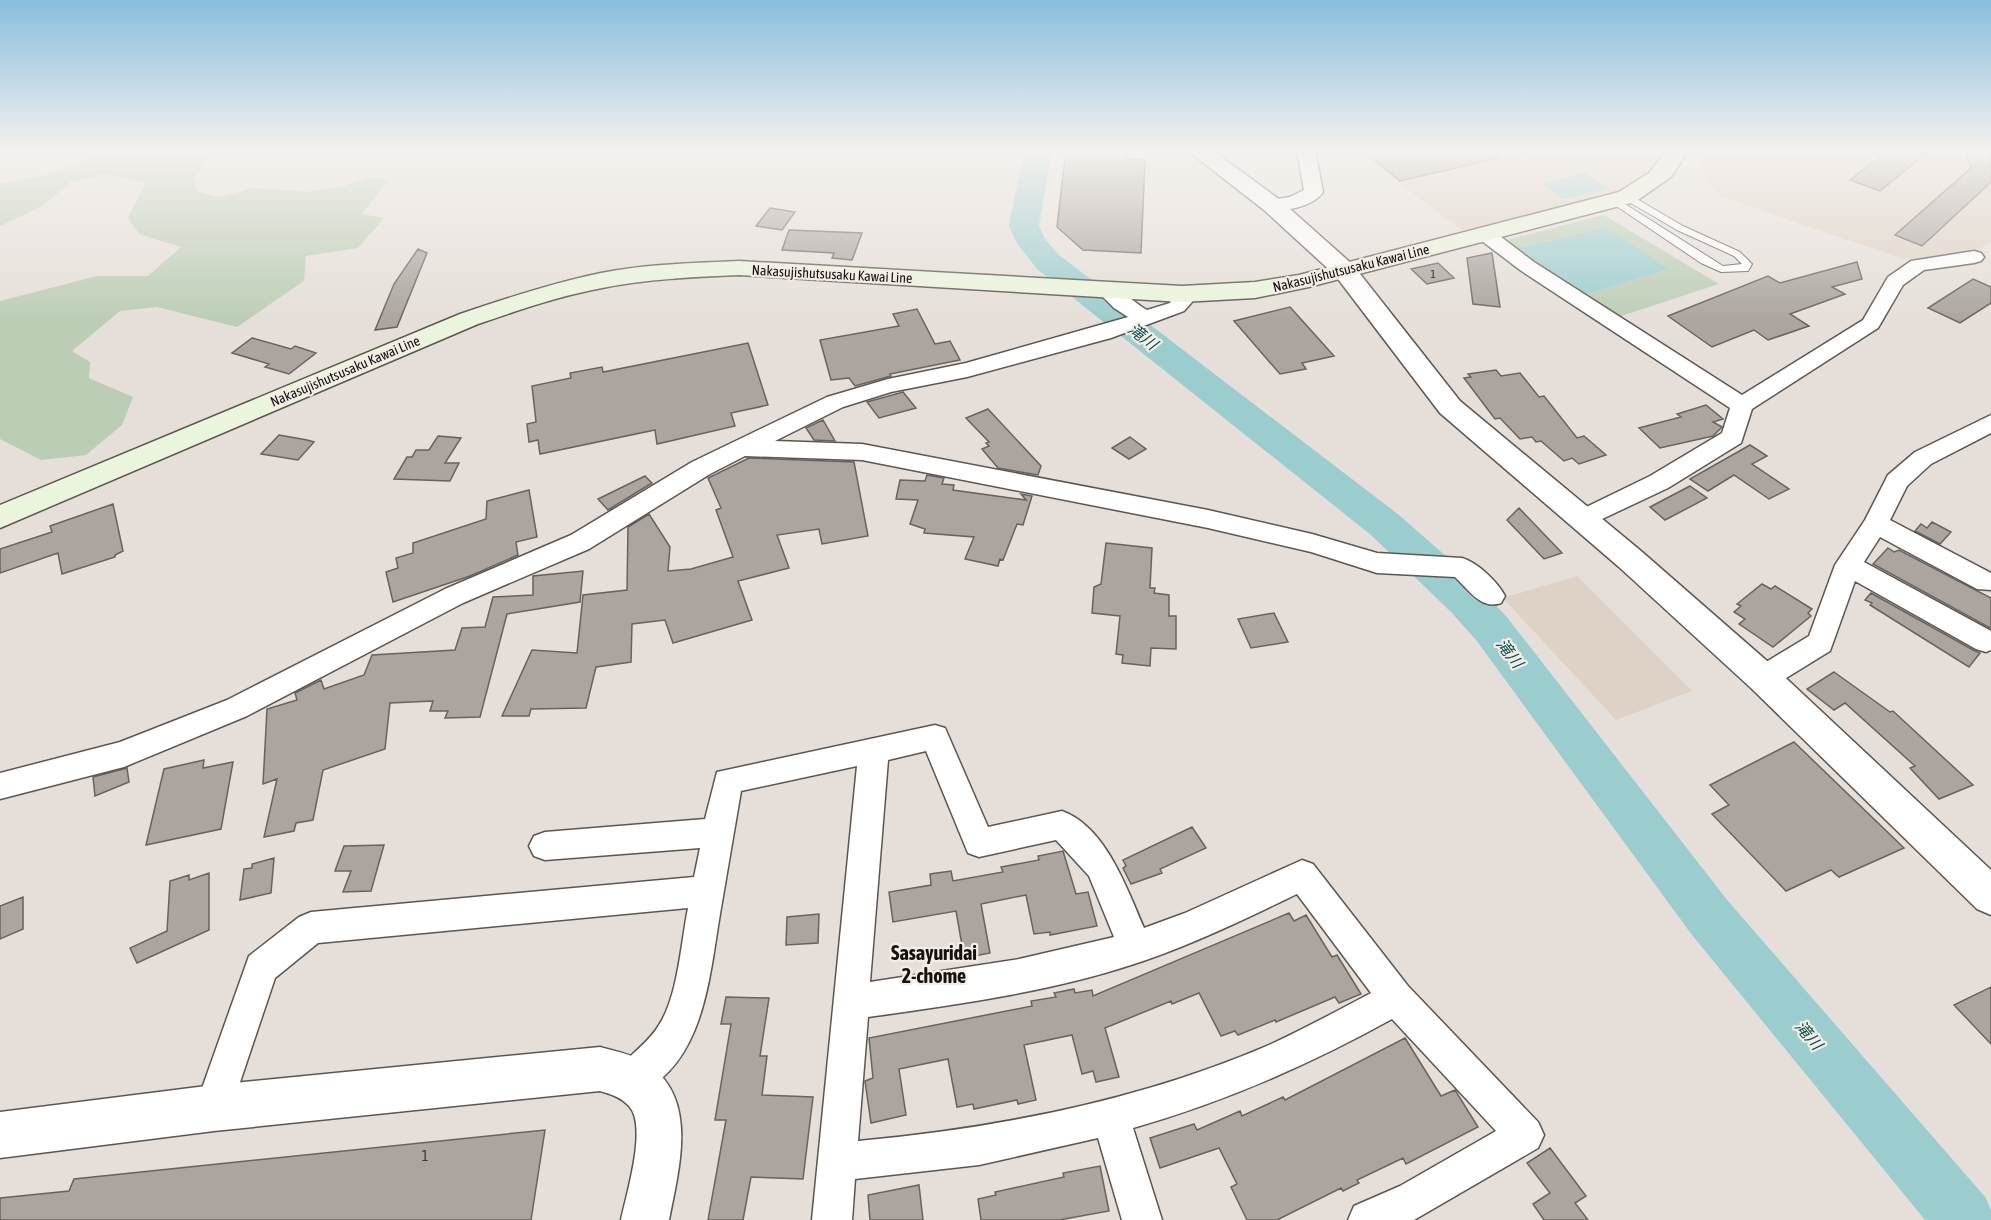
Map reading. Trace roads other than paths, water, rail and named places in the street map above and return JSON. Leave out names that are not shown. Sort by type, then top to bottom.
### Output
[{"type":"main road","name":"Nakasujishutsusaku Kawai Line","points":[[0,516],[469,319],[570,287],[635,275],[739,268],[1182,294],[1255,290],[1344,270],[1589,207]]},
{"type":"street","points":[[1273,207],[1344,270],[1450,407],[1583,519],[1763,678],[1991,896]]},
{"type":"street","points":[[1485,234],[1527,266],[1742,405]]},
{"type":"street","points":[[1583,519],[1659,482],[1733,437],[1742,405],[1870,324],[1895,281],[1918,265],[1974,257]]},
{"type":"street","points":[[1106,290],[1121,304],[1147,319]]},
{"type":"street","points":[[0,786],[124,754],[237,708],[454,596],[580,542],[701,468],[812,412],[863,393],[967,370],[1147,319],[1178,307],[1182,302],[1182,294]]},
{"type":"street","points":[[1763,678],[1820,643],[1848,565],[1876,524],[1897,481],[1923,458],[1991,423]]},
{"type":"street","points":[[741,448],[862,452],[1208,519],[1396,566],[1462,568],[1492,596]]},
{"type":"street","points":[[1876,524],[1986,582]]},
{"type":"street","points":[[1848,565],[1986,641]]},
{"type":"street","points":[[633,1078],[662,1055],[678,1030],[687,1004],[728,781],[934,737],[979,843],[1062,825],[1101,866],[1135,946]]},
{"type":"street","points":[[832,1220],[873,749]]},
{"type":"street","points":[[545,846],[718,832]]},
{"type":"street","points":[[852,1002],[1003,979],[1135,946],[1180,931],[1302,874],[1396,998],[1525,1136],[1422,1196],[1368,1220]]},
{"type":"street","points":[[214,1108],[261,968],[311,928],[707,891]]},
{"type":"street","points":[[837,1162],[928,1153],[1025,1137],[1110,1116],[1267,1064],[1334,1033],[1396,998]]},
{"type":"street","points":[[0,1135],[214,1108],[600,1069],[633,1078],[645,1087],[659,1119],[660,1137],[645,1220]]},
{"type":"street","points":[[1110,1116],[1142,1220]]},
{"type":"lane","points":[[1630,207],[1677,244],[1713,265],[1734,270],[1744,269],[1747,264],[1737,254],[1636,207]]},
{"type":"water","points":[[1606,227],[1668,269],[1581,296],[1518,248]]},
{"type":"waterway","name":"滝川","points":[[1028,207],[1024,226],[1031,242],[1048,262],[1385,525],[1427,562],[1491,628],[1710,918],[1964,1220]]},
{"type":"district","name":"Sasayuridai 2-chome","points":[[934,964]]}]
